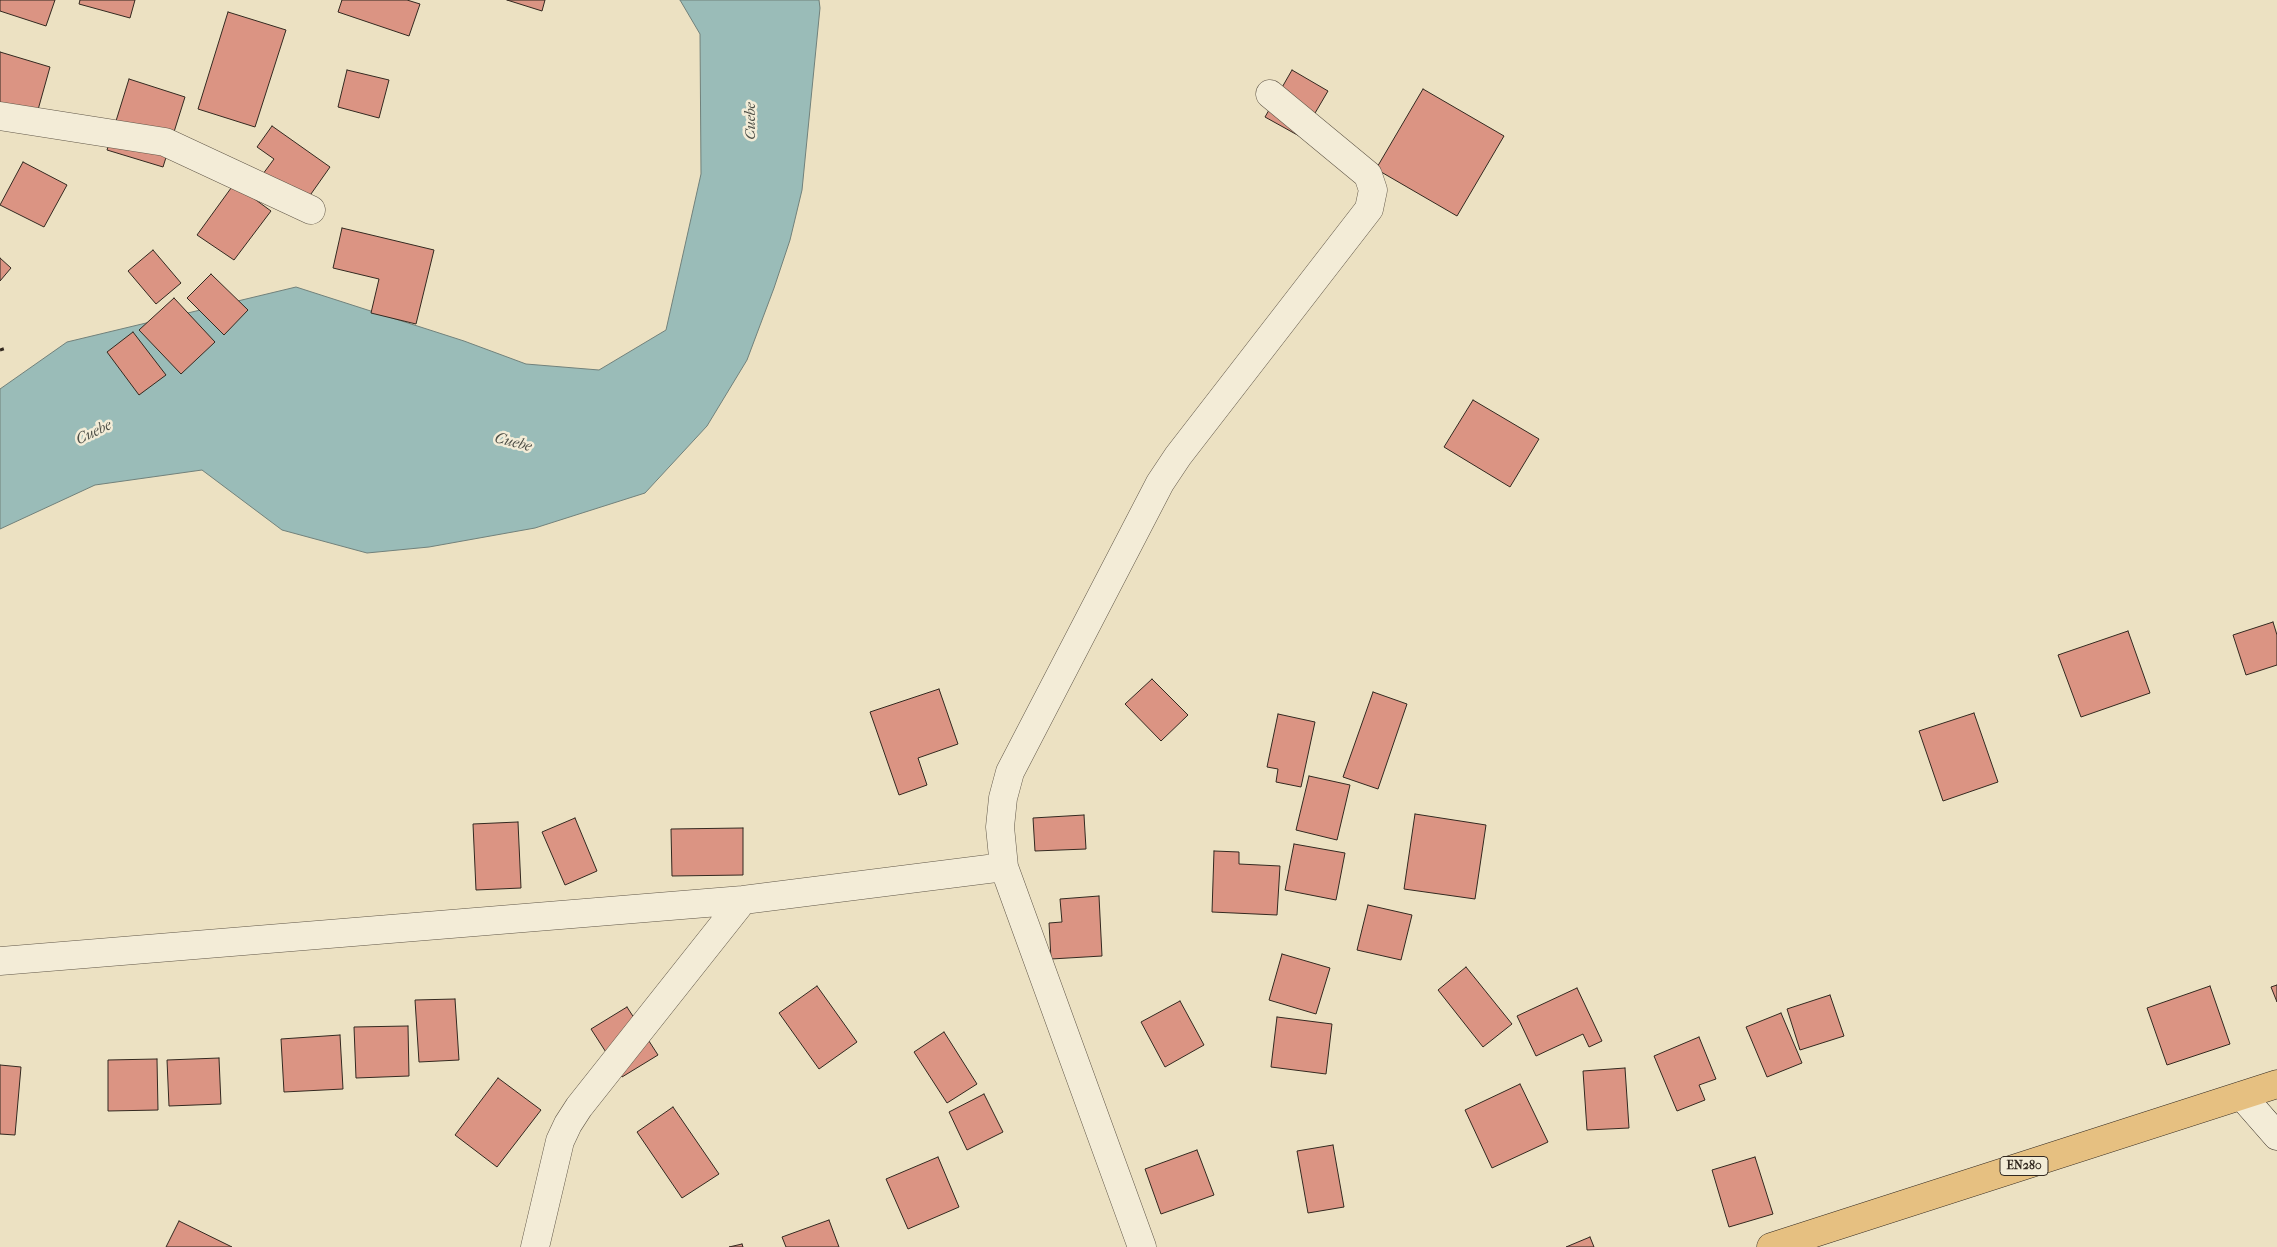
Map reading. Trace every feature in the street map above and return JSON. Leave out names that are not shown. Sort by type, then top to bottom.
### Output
[{"type":"main road","name":"EN280","points":[[1771,1247],[2277,1084]]},
{"type":"street","points":[[1142,1247],[1004,867],[1000,827],[1003,798],[1010,772],[1160,483],[1178,456],[1369,209],[1373,190],[1368,175],[1270,94]]},
{"type":"street","points":[[0,116],[165,142],[311,210]]},
{"type":"street","points":[[0,960],[743,900],[1004,867]]},
{"type":"street","points":[[535,1247],[560,1141],[568,1124],[579,1107],[743,900]]},
{"type":"street","points":[[2242,1096],[2277,1136]]},
{"type":"path","points":[[0,350],[6,348]]},
{"type":"water","name":"Cuebe","points":[[680,0],[819,0],[820,8],[802,190],[790,240],[774,288],[747,360],[707,426],[645,493],[535,528],[429,547],[367,553],[282,530],[202,470],[95,485],[0,529],[0,389],[67,342],[296,287],[464,341],[526,364],[599,370],[666,330],[701,174],[700,34]]},
{"type":"building","points":[[0,0],[55,0],[46,26],[0,11]]},
{"type":"building","points":[[80,0],[135,0],[130,18],[79,4]]},
{"type":"building","points":[[342,0],[407,0],[420,4],[409,36],[338,12]]},
{"type":"building","points":[[507,0],[545,0],[542,11]]},
{"type":"building","points":[[228,12],[286,30],[255,127],[198,109]]},
{"type":"building","points":[[0,52],[50,67],[34,124],[0,114]]},
{"type":"building","points":[[347,70],[389,80],[379,118],[338,107]]},
{"type":"building","points":[[1292,70],[1328,91],[1301,137],[1265,117]]},
{"type":"building","points":[[129,79],[185,97],[163,167],[107,150]]},
{"type":"building","points":[[1423,89],[1504,136],[1457,216],[1376,169]]},
{"type":"building","points":[[272,126],[330,167],[299,211],[257,182],[274,159],[257,147]]},
{"type":"building","points":[[23,162],[67,185],[44,227],[0,205]]},
{"type":"building","points":[[234,184],[271,211],[234,260],[197,235]]},
{"type":"building","points":[[342,228],[434,250],[416,324],[371,313],[379,279],[333,268]]},
{"type":"building","points":[[153,250],[181,283],[156,304],[128,271]]},
{"type":"building","points":[[0,258],[11,268],[0,281]]},
{"type":"building","points":[[211,274],[248,310],[224,335],[187,298]]},
{"type":"building","points":[[174,298],[215,342],[181,374],[139,330]]},
{"type":"building","points":[[133,332],[166,375],[139,395],[107,352]]},
{"type":"building","points":[[1473,400],[1539,439],[1510,487],[1444,447]]},
{"type":"building","points":[[2273,622],[2277,635],[2277,665],[2246,675],[2233,635]]},
{"type":"building","points":[[2128,631],[2150,693],[2081,717],[2058,655]]},
{"type":"building","points":[[1152,679],[1188,715],[1161,741],[1125,704]]},
{"type":"building","points":[[939,689],[958,744],[918,758],[927,785],[899,795],[870,712]]},
{"type":"building","points":[[1373,692],[1407,704],[1378,789],[1343,777]]},
{"type":"building","points":[[1974,713],[1998,782],[1943,801],[1919,731]]},
{"type":"building","points":[[1278,714],[1315,722],[1301,787],[1276,782],[1278,769],[1267,767]]},
{"type":"building","points":[[1309,776],[1350,785],[1337,840],[1296,830]]},
{"type":"building","points":[[1415,814],[1486,825],[1475,899],[1404,889]]},
{"type":"building","points":[[1084,815],[1086,849],[1035,851],[1033,818]]},
{"type":"building","points":[[575,818],[597,871],[565,885],[542,832]]},
{"type":"building","points":[[518,822],[521,888],[476,890],[473,824]]},
{"type":"building","points":[[743,828],[743,875],[672,876],[671,829]]},
{"type":"building","points":[[1294,844],[1345,853],[1336,900],[1285,890]]},
{"type":"building","points":[[1214,851],[1239,852],[1239,864],[1280,866],[1277,915],[1212,912]]},
{"type":"building","points":[[1099,896],[1102,956],[1051,959],[1049,923],[1062,922],[1060,899]]},
{"type":"building","points":[[1368,905],[1412,915],[1401,960],[1357,950]]},
{"type":"building","points":[[1282,954],[1330,968],[1316,1014],[1269,1000]]},
{"type":"building","points":[[1466,967],[1512,1024],[1483,1047],[1438,990]]},
{"type":"building","points":[[2277,985],[2277,1002],[2271,987]]},
{"type":"building","points":[[817,986],[857,1042],[819,1069],[779,1013]]},
{"type":"building","points":[[2210,986],[2230,1044],[2167,1065],[2147,1008]]},
{"type":"building","points":[[1577,988],[1602,1041],[1589,1047],[1583,1034],[1536,1056],[1517,1016]]},
{"type":"building","points":[[1830,995],[1844,1036],[1800,1050],[1787,1009]]},
{"type":"building","points":[[455,999],[459,1060],[419,1062],[415,1000]]},
{"type":"building","points":[[1180,1001],[1204,1045],[1165,1067],[1141,1022]]},
{"type":"building","points":[[627,1007],[658,1055],[622,1077],[591,1029]]},
{"type":"building","points":[[1781,1013],[1802,1063],[1767,1077],[1746,1027]]},
{"type":"building","points":[[1277,1017],[1332,1024],[1326,1074],[1271,1067]]},
{"type":"building","points":[[408,1026],[409,1076],[356,1078],[354,1027]]},
{"type":"building","points":[[944,1032],[977,1084],[947,1103],[914,1052]]},
{"type":"building","points":[[340,1035],[343,1089],[284,1092],[281,1039]]},
{"type":"building","points":[[1699,1037],[1716,1079],[1699,1085],[1705,1100],[1677,1111],[1654,1056]]},
{"type":"building","points":[[219,1058],[221,1104],[169,1106],[167,1060]]},
{"type":"building","points":[[157,1059],[158,1110],[108,1111],[108,1060]]},
{"type":"building","points":[[0,1065],[21,1067],[15,1135],[0,1134]]},
{"type":"building","points":[[1625,1068],[1629,1128],[1587,1130],[1583,1071]]},
{"type":"building","points":[[498,1078],[541,1110],[497,1167],[455,1135]]},
{"type":"building","points":[[1520,1084],[1548,1142],[1492,1168],[1465,1110]]},
{"type":"building","points":[[984,1094],[1003,1132],[967,1150],[949,1112]]},
{"type":"building","points":[[673,1107],[719,1174],[682,1198],[637,1132]]},
{"type":"building","points":[[1333,1145],[1344,1207],[1308,1213],[1297,1151]]},
{"type":"building","points":[[1197,1150],[1214,1195],[1161,1214],[1145,1169]]},
{"type":"building","points":[[938,1157],[959,1207],[908,1229],[886,1179]]},
{"type":"building","points":[[1755,1157],[1773,1214],[1729,1227],[1712,1170]]},
{"type":"building","points":[[829,1220],[839,1247],[786,1247],[782,1237]]},
{"type":"building","points":[[179,1221],[232,1247],[166,1247]]},
{"type":"building","points":[[1590,1237],[1594,1247],[1566,1247]]},
{"type":"building","points":[[742,1244],[743,1247],[729,1247]]}]
